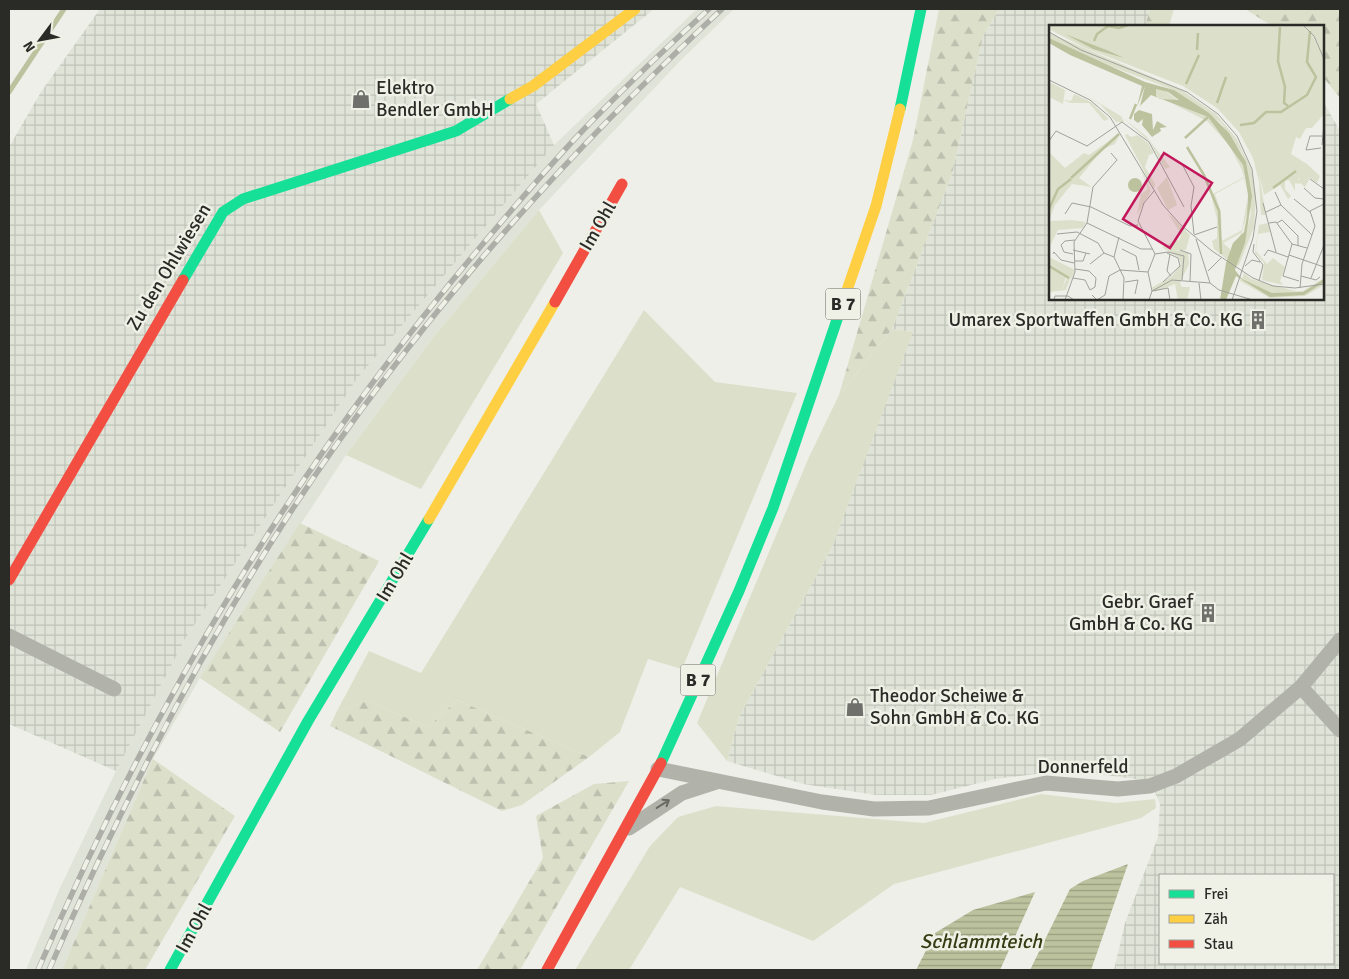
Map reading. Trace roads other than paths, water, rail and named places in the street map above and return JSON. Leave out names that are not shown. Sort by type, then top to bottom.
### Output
[{"type":"street","name":"Zu den Ohlwiesen","points":[[9,580],[223,212],[244,199],[456,131],[533,86],[635,9]]},
{"type":"street","name":"B 7","points":[[547,970],[658,769],[739,591],[776,499],[876,206],[911,63],[921,9]]},
{"type":"street","name":"Im Ohl","points":[[170,970],[308,721],[459,469],[622,184]]},
{"type":"street","points":[[9,636],[114,689]]},
{"type":"street","name":"Donnerfeld","points":[[658,769],[822,802],[874,809],[929,808],[1046,783],[1118,789],[1150,786],[1176,776],[1240,738],[1301,687],[1340,640]]},
{"type":"street","points":[[1301,687],[1340,730]]},
{"type":"street","name":"Donnerfeld","points":[[624,832],[682,793],[717,782]]},
{"type":"water","name":"Schlammteich","points":[[1128,864],[1091,970],[1030,970],[1070,889],[1083,881]]},
{"type":"water","name":"Schlammteich","points":[[1035,892],[1000,970],[916,970],[935,933],[973,910]]},
{"type":"waterway","points":[[9,92],[64,9]]},
{"type":"railway","points":[[38,970],[130,774],[181,680],[234,588],[292,498],[353,410],[418,323],[550,166],[618,94],[709,9]]},
{"type":"railway","points":[[49,970],[131,794],[222,623],[290,513],[337,444],[437,312],[491,248],[603,125],[722,9]]},
{"type":"place","name":"Elektro Bendler GmbH","points":[[361,99]]},
{"type":"place","name":"Umarex Sportwaffen GmbH & Co. KG","points":[[1258,320]]},
{"type":"place","name":"Gebr. Graef GmbH & Co. KG","points":[[1208,613]]},
{"type":"place","name":"Theodor Scheiwe & Sohn GmbH & Co. KG","points":[[855,707]]}]
